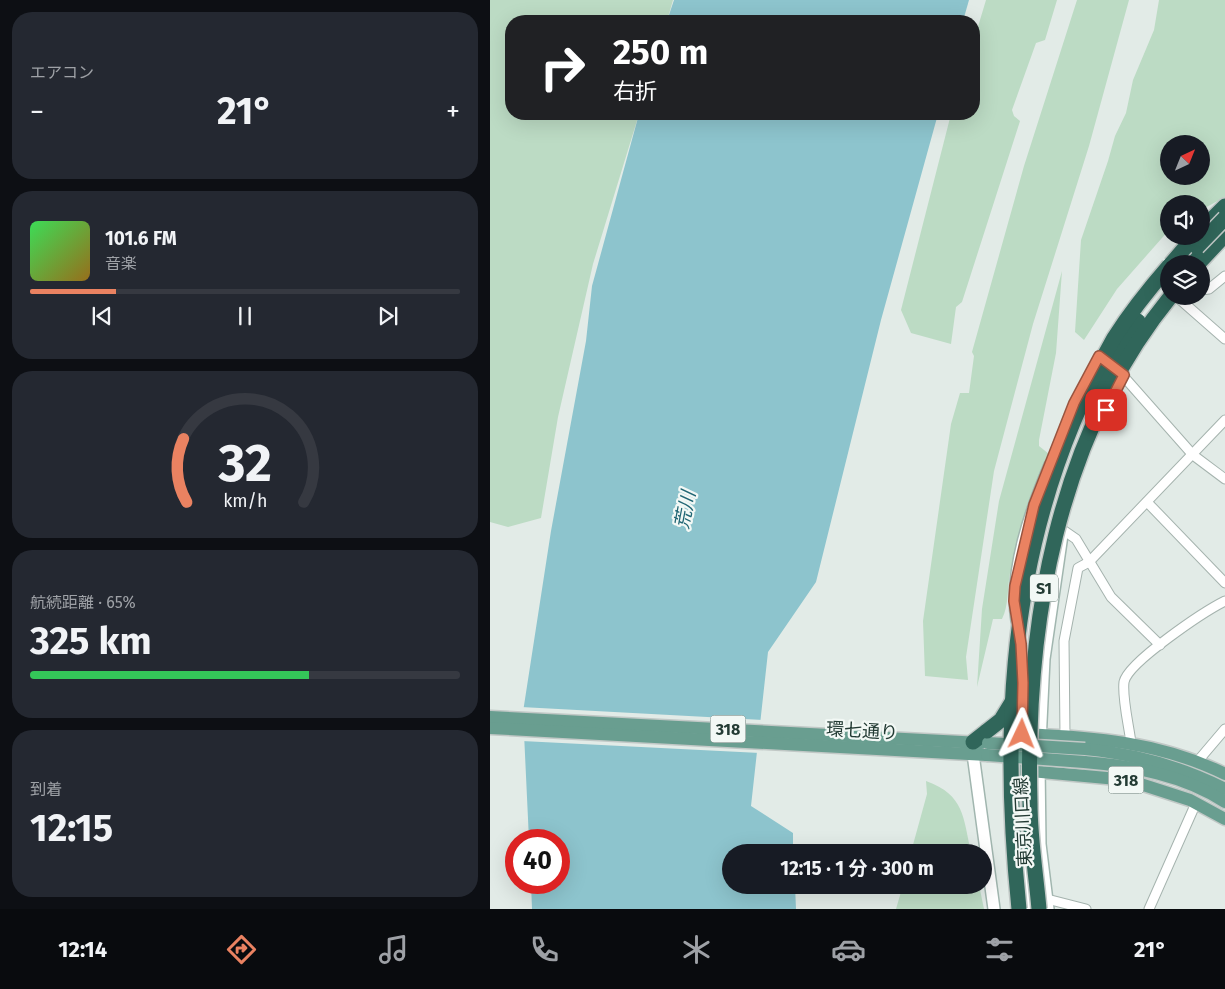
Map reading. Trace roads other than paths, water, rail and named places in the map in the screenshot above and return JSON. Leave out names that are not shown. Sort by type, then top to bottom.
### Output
[{"type":"highway","points":[[1210,221],[1225,206]]},
{"type":"highway","points":[[1191,255],[1225,219]]},
{"type":"highway","points":[[1206,255],[1225,235]]},
{"type":"highway","name":"S1","points":[[1179,255],[1187,245]]},
{"type":"highway","name":"S1","points":[[1019,909],[1010,801],[1010,739],[1022,604],[1036,531],[1050,483],[1094,376],[1130,314],[1160,277]]},
{"type":"highway","points":[[1021,644],[1040,530],[1064,456],[1096,380],[1114,350],[1160,297]]},
{"type":"highway","name":"S1","points":[[1045,906],[1030,804],[1031,711],[1042,596],[1068,490],[1097,418],[1160,301]]},
{"type":"highway","points":[[970,748],[988,743],[1016,693],[1037,568],[1062,474],[1098,391],[1129,334]]},
{"type":"main road","name":"環七通り","points":[[490,717],[970,748]]},
{"type":"main road","name":"環七通り","points":[[490,728],[970,748],[988,743],[1085,749],[1128,754],[1155,760],[1176,767],[1225,789]]},
{"type":"main road","name":"318","points":[[1022,734],[1131,743],[1196,762],[1225,774]]},
{"type":"main road","name":"環七通り","points":[[988,743],[1084,762],[1152,772],[1190,785],[1225,802]]},
{"type":"main road","name":"318","points":[[1020,770],[1128,780],[1154,787],[1196,803],[1225,819]]},
{"type":"street","name":"東京川口線","points":[[1210,229],[1225,219]]},
{"type":"street","points":[[1210,256],[1225,240]]},
{"type":"street","name":"東京川口線","points":[[1029,909],[1020,824],[1023,683],[1021,644],[1014,601],[1015,586],[1034,505],[1074,403],[1099,356],[1132,303],[1154,275],[1188,245]]},
{"type":"street","points":[[1154,275],[1160,280]]},
{"type":"street","points":[[1210,288],[1225,276]]},
{"type":"street","name":"東京川口線","points":[[1045,906],[1040,844],[1038,772],[1044,659],[1063,530],[1080,471],[1124,375],[1170,305]]},
{"type":"street","points":[[1186,305],[1225,339]]},
{"type":"street","points":[[1099,356],[1124,375],[1192,455],[1225,479]]},
{"type":"street","points":[[1064,736],[1064,641],[1078,568],[1089,562],[1225,420]]},
{"type":"street","points":[[1147,502],[1225,583]]},
{"type":"street","points":[[1063,530],[1076,539],[1111,597],[1160,645]]},
{"type":"street","points":[[1131,743],[1124,686],[1126,676],[1134,666],[1160,645],[1210,609],[1225,601]]},
{"type":"street","points":[[1196,762],[1225,729]]},
{"type":"street","points":[[970,748],[994,909]]},
{"type":"street","points":[[1149,909],[1196,803]]},
{"type":"street","points":[[1045,906],[1086,909]]},
{"type":"water","points":[[674,0],[969,0],[965,15],[669,15]]},
{"type":"water","name":"荒川","points":[[637,120],[936,120],[881,320],[816,582],[768,652],[751,806],[793,833],[793,844],[722,844],[722,894],[795,894],[796,909],[532,909],[531,894],[570,894],[570,829],[528,829],[523,712],[551,531],[586,341],[592,286]]}]
